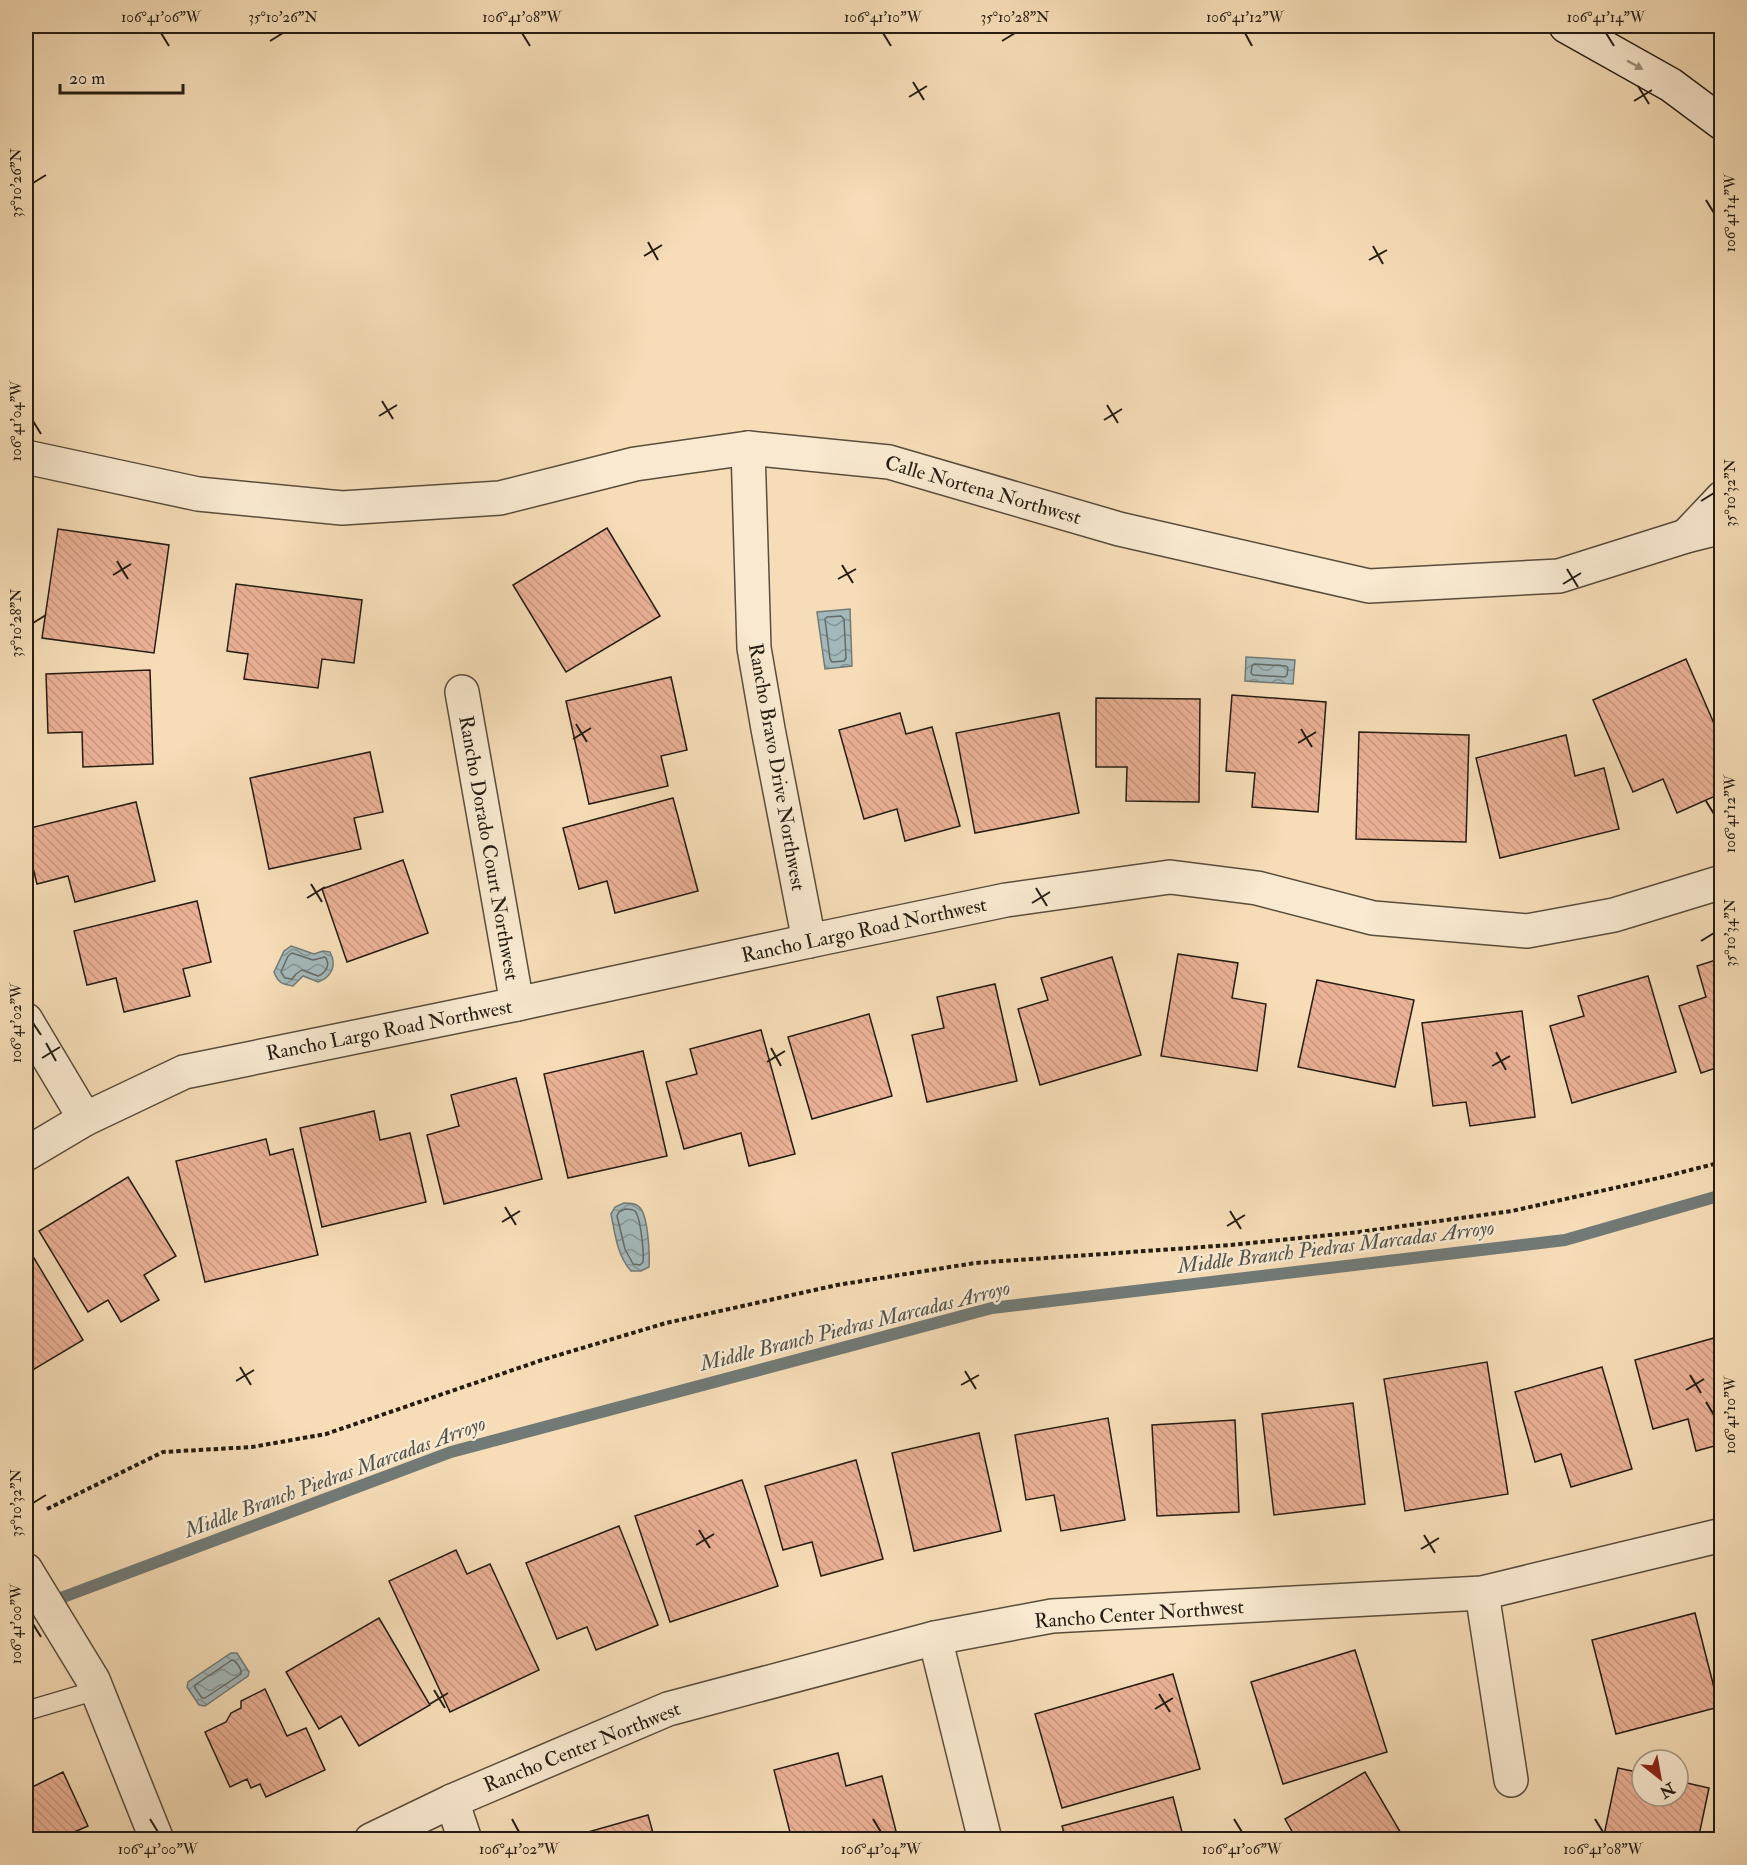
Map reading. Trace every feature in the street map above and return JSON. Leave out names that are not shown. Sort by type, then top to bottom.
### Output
[{"type":"street","points":[[1566,26],[1671,85],[1722,123]]},
{"type":"street","name":"Calle Nortena Northwest","points":[[26,458],[198,494],[342,508],[500,498],[634,464],[748,448],[889,462],[1119,529],[1370,586],[1559,576],[1722,527]]},
{"type":"street","name":"Rancho Bravo Drive Northwest","points":[[748,448],[754,648],[809,940]]},
{"type":"street","name":"Calle Nortena Northwest","points":[[1686,536],[1722,498]]},
{"type":"street","name":"Rancho Dorado Court Northwest","points":[[462,692],[517,1004]]},
{"type":"street","name":"Rancho Largo Road Northwest","points":[[26,1154],[85,1119],[184,1072],[1006,900],[1170,877],[1257,888],[1373,918],[1527,931],[1614,915],[1722,882]]},
{"type":"street","points":[[26,1020],[85,1119]]},
{"type":"street","name":"Rancho Center Northwest","points":[[371,1839],[452,1801],[668,1708],[935,1638],[1052,1616],[1482,1593],[1722,1535]]},
{"type":"street","points":[[26,1570],[95,1685],[157,1839]]},
{"type":"street","points":[[1482,1593],[1511,1780]]},
{"type":"street","points":[[935,1638],[985,1839]]},
{"type":"street","points":[[452,1801],[465,1839]]},
{"type":"lane","points":[[26,1711],[95,1685]]},
{"type":"path","points":[[47,1509],[163,1452],[252,1447],[327,1434],[542,1360],[666,1323],[837,1285],[975,1263],[1231,1245],[1359,1232],[1477,1216],[1512,1211],[1722,1162]]},
{"type":"water","points":[[850,609],[852,666],[825,669],[817,612]]},
{"type":"water","points":[[1246,657],[1295,660],[1293,684],[1245,681]]},
{"type":"water","points":[[291,946],[314,954],[323,951],[330,952],[333,966],[330,974],[318,982],[303,976],[293,986],[281,982],[274,972],[284,951]]},
{"type":"water","points":[[624,1203],[639,1207],[647,1229],[649,1267],[641,1271],[631,1271],[626,1265],[615,1237],[611,1214],[615,1207]]},
{"type":"water","points":[[231,1653],[237,1653],[249,1672],[248,1676],[205,1706],[199,1705],[187,1687],[188,1682]]},
{"type":"building","points":[[607,528],[660,616],[566,672],[513,585]]},
{"type":"building","points":[[58,529],[169,545],[154,653],[42,638]]},
{"type":"building","points":[[236,584],[362,600],[354,663],[322,659],[318,688],[244,679],[248,654],[227,651]]},
{"type":"building","points":[[1686,659],[1722,742],[1722,793],[1677,813],[1663,779],[1633,792],[1593,700]]},
{"type":"building","points":[[150,670],[153,764],[83,767],[82,732],[48,733],[46,674]]},
{"type":"building","points":[[671,677],[687,750],[661,756],[668,786],[589,804],[566,701]]},
{"type":"building","points":[[1232,695],[1326,702],[1318,812],[1252,807],[1255,773],[1226,771]]},
{"type":"building","points":[[1096,698],[1200,699],[1199,802],[1126,801],[1127,767],[1096,767]]},
{"type":"building","points":[[900,713],[906,734],[932,727],[960,826],[905,841],[897,809],[864,819],[839,730]]},
{"type":"building","points":[[1059,713],[1079,813],[975,833],[956,733]]},
{"type":"building","points":[[1359,732],[1469,735],[1466,842],[1356,839]]},
{"type":"building","points":[[1566,735],[1575,776],[1604,768],[1619,829],[1500,858],[1476,758]]},
{"type":"building","points":[[370,752],[383,812],[354,818],[361,849],[269,869],[250,778]]},
{"type":"building","points":[[673,798],[698,891],[615,913],[607,881],[579,889],[563,828]]},
{"type":"building","points":[[136,802],[155,881],[75,902],[68,876],[37,884],[26,839],[26,829]]},
{"type":"building","points":[[403,860],[428,933],[347,962],[322,889]]},
{"type":"building","points":[[197,901],[211,962],[183,969],[190,996],[124,1012],[116,978],[87,985],[74,931]]},
{"type":"building","points":[[1178,954],[1238,963],[1232,998],[1266,1004],[1257,1071],[1161,1056]]},
{"type":"building","points":[[1112,957],[1141,1055],[1040,1085],[1018,1009],[1048,1000],[1041,978]]},
{"type":"building","points":[[1722,958],[1722,1066],[1701,1073],[1679,1006],[1706,997],[1697,966]]},
{"type":"building","points":[[1648,976],[1676,1072],[1572,1103],[1550,1026],[1584,1016],[1578,996]]},
{"type":"building","points":[[1317,980],[1414,1000],[1395,1087],[1298,1067]]},
{"type":"building","points":[[995,984],[1017,1081],[927,1102],[912,1035],[944,1028],[937,997]]},
{"type":"building","points":[[1522,1011],[1535,1117],[1470,1126],[1466,1102],[1433,1106],[1422,1023]]},
{"type":"building","points":[[869,1014],[892,1096],[812,1119],[788,1037]]},
{"type":"building","points":[[761,1030],[795,1154],[749,1166],[741,1133],[684,1149],[666,1082],[697,1074],[690,1049]]},
{"type":"building","points":[[643,1051],[667,1156],[568,1178],[544,1074]]},
{"type":"building","points":[[516,1078],[542,1179],[444,1204],[427,1135],[459,1126],[451,1095]]},
{"type":"building","points":[[374,1111],[380,1140],[410,1133],[426,1202],[322,1227],[300,1128]]},
{"type":"building","points":[[266,1139],[270,1155],[293,1149],[318,1255],[205,1282],[176,1161]]},
{"type":"building","points":[[128,1177],[176,1256],[144,1275],[159,1300],[121,1322],[108,1300],[88,1312],[39,1231]]},
{"type":"building","points":[[28,1248],[83,1340],[26,1374],[26,1249]]},
{"type":"building","points":[[1714,1338],[1722,1367],[1722,1444],[1696,1451],[1688,1419],[1653,1429],[1635,1360]]},
{"type":"building","points":[[1487,1362],[1508,1494],[1405,1511],[1384,1379]]},
{"type":"building","points":[[1602,1367],[1632,1469],[1571,1487],[1561,1454],[1535,1462],[1515,1392]]},
{"type":"building","points":[[1353,1403],[1365,1504],[1274,1515],[1262,1414]]},
{"type":"building","points":[[1108,1418],[1125,1520],[1061,1531],[1054,1495],[1026,1500],[1015,1435]]},
{"type":"building","points":[[1235,1420],[1239,1512],[1157,1516],[1152,1425]]},
{"type":"building","points":[[979,1433],[1001,1531],[914,1551],[892,1453]]},
{"type":"building","points":[[856,1460],[883,1559],[821,1576],[812,1542],[783,1550],[765,1486]]},
{"type":"building","points":[[742,1480],[778,1586],[670,1622],[635,1516]]},
{"type":"building","points":[[619,1526],[658,1625],[596,1650],[587,1627],[557,1639],[526,1563]]},
{"type":"building","points":[[456,1550],[467,1574],[490,1564],[539,1670],[450,1712],[389,1581]]},
{"type":"building","points":[[1695,1613],[1719,1707],[1616,1734],[1592,1640]]},
{"type":"building","points":[[379,1618],[430,1705],[359,1746],[341,1716],[319,1729],[286,1672]]},
{"type":"building","points":[[1355,1650],[1387,1752],[1283,1784],[1251,1682]]},
{"type":"building","points":[[1173,1674],[1200,1769],[1062,1808],[1035,1714]]},
{"type":"building","points":[[265,1689],[287,1736],[306,1728],[325,1770],[266,1797],[260,1784],[251,1788],[247,1779],[230,1787],[205,1732],[226,1722],[231,1713],[241,1708],[241,1701]]},
{"type":"building","points":[[838,1753],[846,1786],[882,1776],[897,1835],[882,1840],[792,1840],[774,1770]]},
{"type":"building","points":[[1618,1768],[1630,1770],[1630,1808],[1690,1808],[1690,1784],[1709,1788],[1698,1840],[1603,1840]]},
{"type":"building","points":[[63,1772],[88,1826],[72,1833],[75,1840],[26,1840],[26,1790]]},
{"type":"building","points":[[1365,1772],[1405,1840],[1297,1840],[1285,1819]]},
{"type":"building","points":[[1173,1797],[1184,1840],[1066,1840],[1062,1826]]},
{"type":"building","points":[[648,1815],[655,1840],[590,1840],[588,1832]]},
{"type":"waterway","name":"Middle Branch Piedras Marcadas Arroyo","points":[[26,1611],[451,1452],[992,1308],[1565,1240],[1722,1195]]}]
